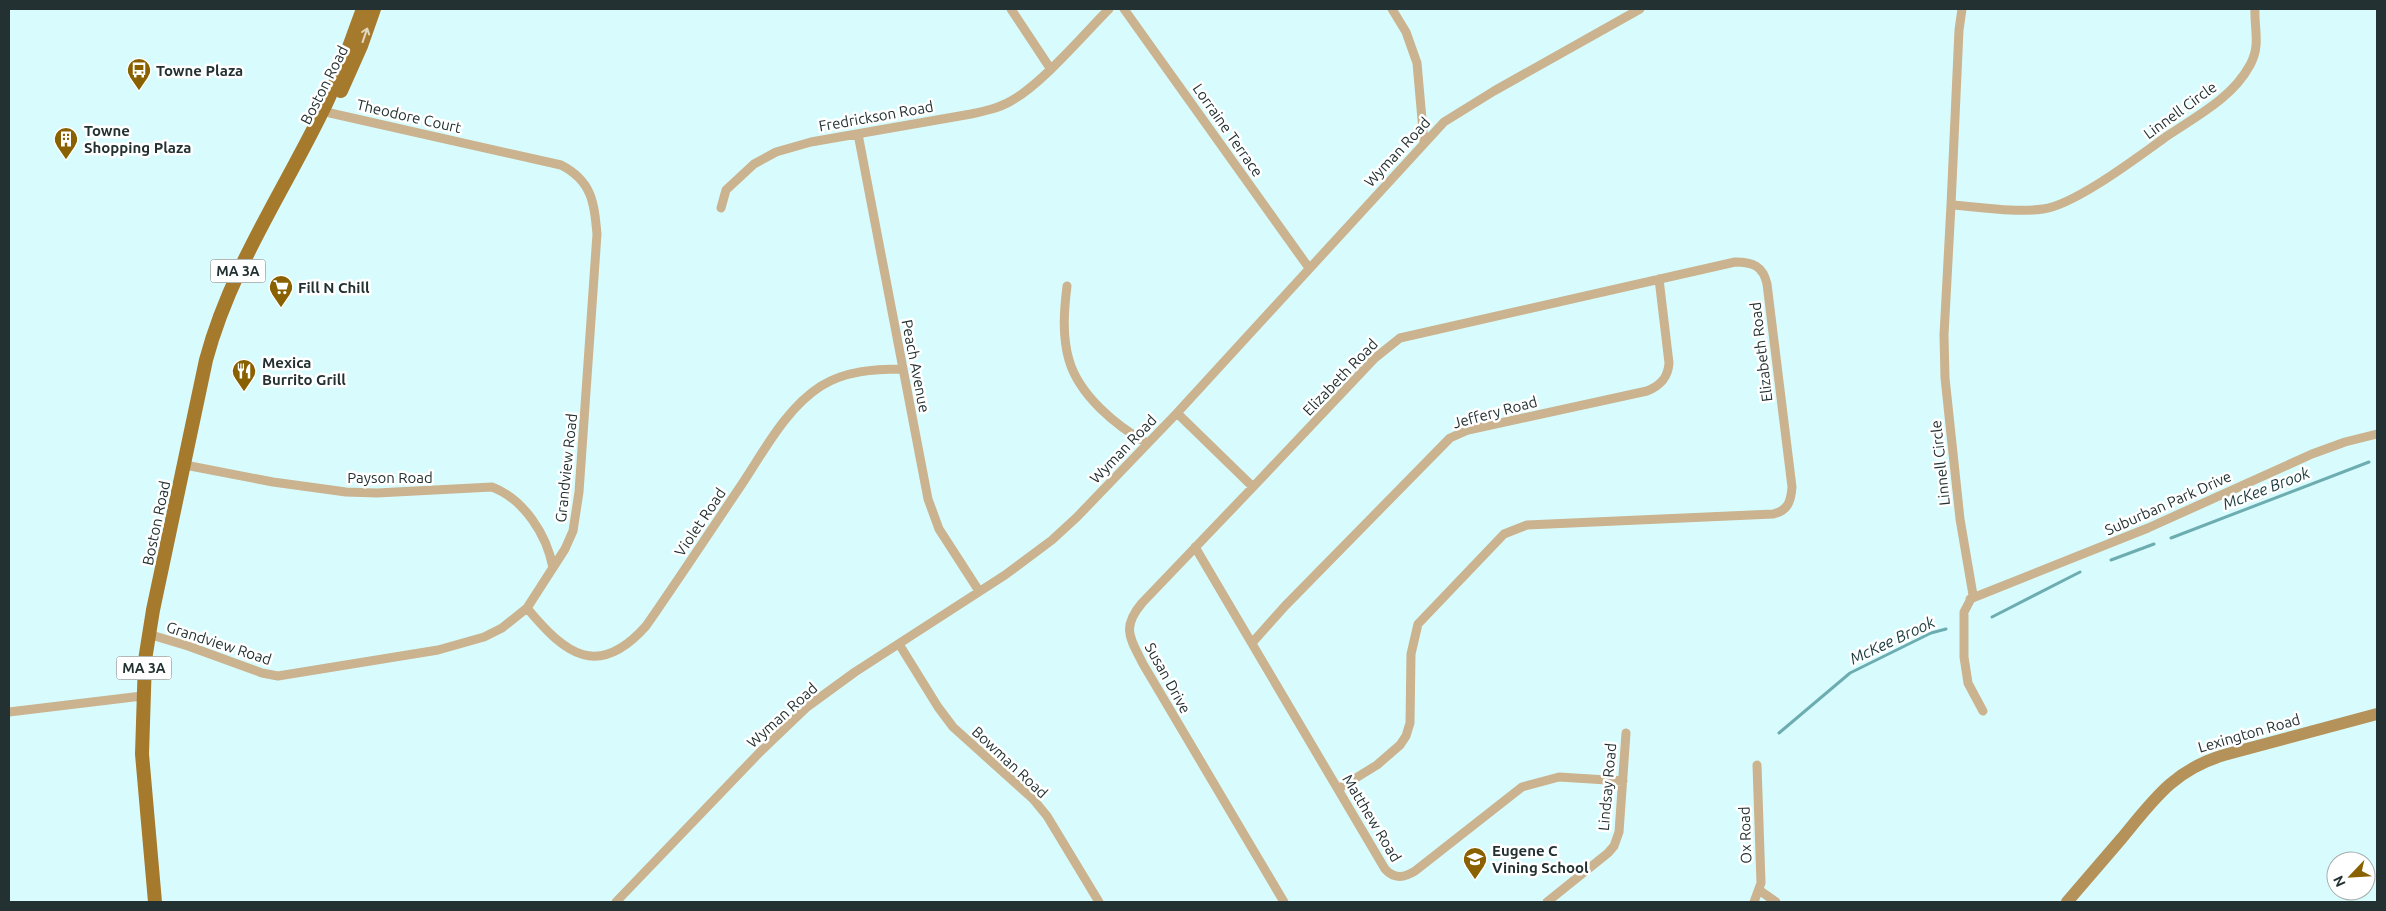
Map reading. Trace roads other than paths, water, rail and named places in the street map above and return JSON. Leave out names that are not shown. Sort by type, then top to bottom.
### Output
[{"type":"main road","name":"Boston Road","points":[[155,902],[142,754],[142,696],[148,634],[204,369],[215,326],[248,250],[323,112],[363,9]]},
{"type":"main road","name":"Boston Road","points":[[293,170],[310,147],[330,113],[362,46],[374,9]]},
{"type":"street","points":[[1011,9],[1050,68]]},
{"type":"street","name":"Fredrickson Road","points":[[721,208],[726,190],[754,164],[776,152],[811,142],[992,109],[1021,94],[1109,9]]},
{"type":"street","name":"Lorraine Terrace","points":[[1124,9],[1309,268]]},
{"type":"street","points":[[1392,9],[1406,32],[1417,63],[1424,142]]},
{"type":"street","name":"Wyman Road","points":[[616,902],[793,720],[855,672],[1005,575],[1065,528],[1177,413],[1444,122],[1466,107],[1640,9]]},
{"type":"street","name":"Linnell Circle","points":[[1962,9],[1959,30],[1944,335],[1945,378],[1960,519],[1973,596],[1964,612],[1964,656],[1968,684],[1983,711]]},
{"type":"street","name":"Linnell Circle","points":[[1951,205],[2044,209],[2070,200],[2117,171],[2221,99],[2239,81],[2251,64],[2256,47],[2258,30],[2255,9]]},
{"type":"street","name":"Theodore Court","points":[[330,113],[482,147]]},
{"type":"street","name":"Peach Avenue","points":[[858,134],[928,499],[939,529],[979,591]]},
{"type":"street","name":"Grandview Road","points":[[148,634],[188,646],[262,674],[283,676],[464,644],[502,628],[527,608],[553,568],[573,532],[579,500],[597,234],[594,206],[588,190],[573,171],[561,165],[482,147]]},
{"type":"street","name":"Elizabeth Road","points":[[1253,487],[1375,358],[1400,338],[1735,262],[1754,264],[1763,271],[1767,284],[1792,487],[1789,504],[1773,514],[1527,525],[1504,534],[1418,624],[1411,654],[1410,723],[1400,745],[1377,765],[1338,789]]},
{"type":"street","name":"Jeffery Road","points":[[1252,643],[1302,589],[1450,438],[1468,430],[1647,391],[1661,383],[1668,370],[1669,363],[1658,279]]},
{"type":"street","points":[[1067,286],[1065,345],[1074,374],[1101,408],[1129,433],[1147,443]]},
{"type":"street","name":"Violet Road","points":[[527,608],[561,644],[583,655],[604,656],[626,646],[646,626],[757,461],[798,404],[822,385],[840,377],[872,370],[902,369]]},
{"type":"street","points":[[1177,413],[1253,487]]},
{"type":"street","name":"Suburban Park Drive","points":[[1970,599],[2148,528],[2312,454],[2345,442],[2377,434]]},
{"type":"street","name":"Payson Road","points":[[185,465],[273,482],[346,492],[377,493],[492,487],[503,491],[515,500],[529,517],[545,539],[553,568]]},
{"type":"street","name":"Susan Drive","points":[[1253,487],[1134,613],[1130,619],[1129,631],[1143,664],[1284,902]]},
{"type":"street","name":"Matthew Road","points":[[1196,547],[1385,869],[1392,875],[1400,877],[1414,871],[1522,787],[1559,776],[1623,781]]},
{"type":"street","name":"Bowman Road","points":[[899,644],[938,707],[953,727],[1033,799],[1047,816],[1099,902]]},
{"type":"street","points":[[9,712],[142,696]]},
{"type":"street","name":"Lexington Road","points":[[2067,902],[2152,800],[2187,770],[2205,761],[2224,755],[2377,714]]},
{"type":"street","name":"Lindsay Road","points":[[1546,902],[1614,846],[1619,832],[1626,733]]},
{"type":"street","name":"Ox Road","points":[[1754,902],[1759,890],[1757,765]]},
{"type":"street","points":[[1759,890],[1776,902]]},
{"type":"waterway","name":"McKee Brook","points":[[2171,538],[2369,462]]},
{"type":"waterway","name":"McKee Brook","points":[[2111,560],[2154,544]]},
{"type":"waterway","name":"McKee Brook","points":[[1992,617],[2080,572]]},
{"type":"waterway","name":"McKee Brook","points":[[1779,733],[1850,673],[1931,633],[1946,629]]},
{"type":"place","name":"Towne Plaza","points":[[139,91]]},
{"type":"place","name":"Towne Shopping Plaza","points":[[66,160]]},
{"type":"place","name":"Fill N Chill","points":[[281,308]]},
{"type":"place","name":"Mexica Burrito Grill","points":[[244,392]]},
{"type":"place","name":"Eugene C Vining School","points":[[1475,880]]}]
